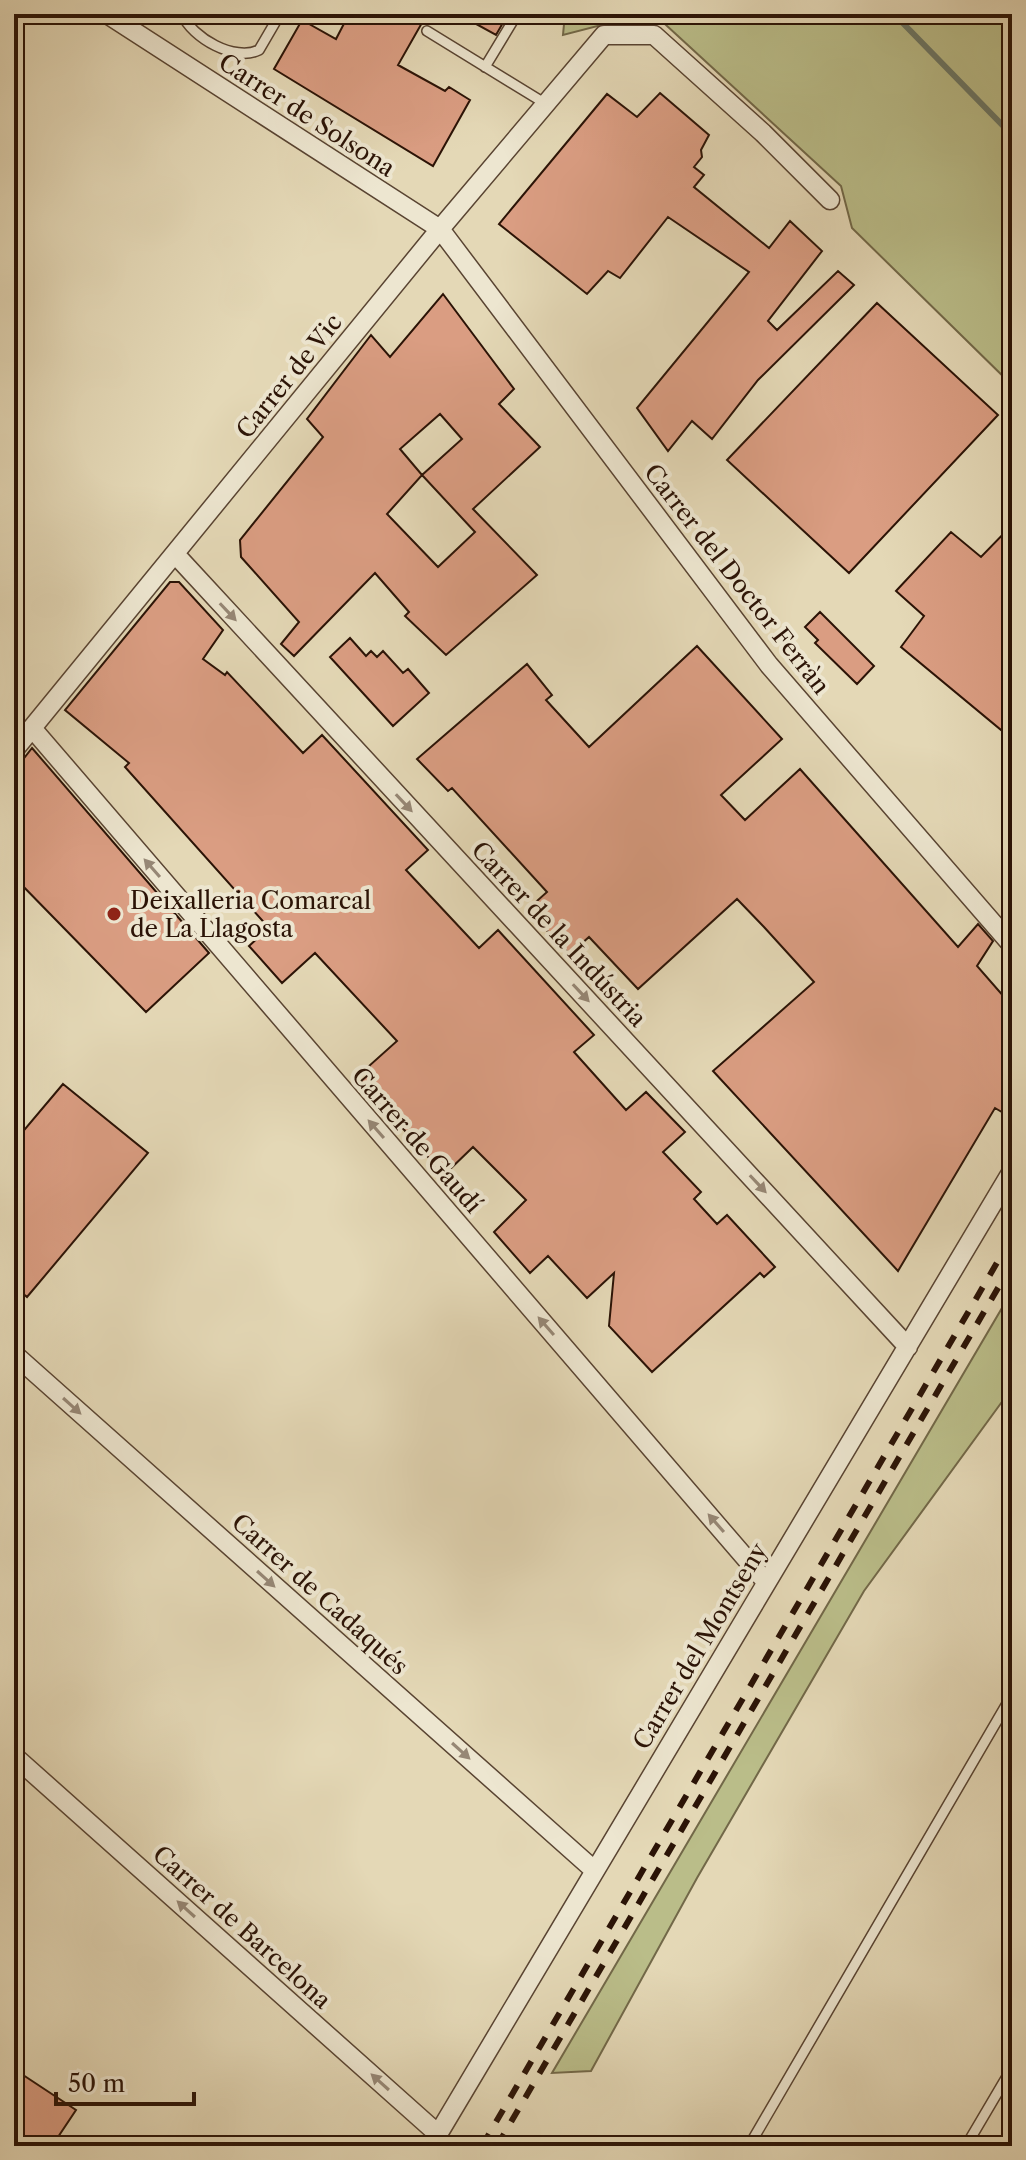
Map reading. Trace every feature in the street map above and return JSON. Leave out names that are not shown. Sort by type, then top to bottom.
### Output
[{"type":"street","name":"Carrer de Solsona","points":[[107,14],[440,229]]},
{"type":"street","name":"Carrer de Vic","points":[[14,750],[440,229],[604,35],[654,35],[763,133],[830,200]]},
{"type":"street","name":"Carrer del Doctor Ferràn","points":[[440,229],[769,665],[1012,945]]},
{"type":"street","name":"Carrer de la Indústria","points":[[175,554],[908,1347]]},
{"type":"street","name":"Carrer de Gaudí","points":[[32,728],[766,1582]]},
{"type":"street","name":"Carrer del Montseny","points":[[434,2140],[1012,1171]]},
{"type":"street","name":"Carrer de Cadaqués","points":[[14,1354],[594,1870]]},
{"type":"street","name":"Carrer de Barcelona","points":[[14,1756],[434,2140]]},
{"type":"lane","points":[[182,14],[216,46],[242,55],[259,50],[280,14]]},
{"type":"lane","points":[[485,67],[517,14]]},
{"type":"lane","points":[[427,31],[546,104]]},
{"type":"lane","points":[[749,2146],[1012,1695]]},
{"type":"lane","points":[[966,2146],[1012,2068]]},
{"type":"green space","points":[[565,14],[644,14],[563,35]]},
{"type":"green space","points":[[654,14],[1012,14],[1012,385],[852,228],[841,186]]},
{"type":"green space","points":[[1012,1291],[1012,1388],[864,1591],[697,1878],[591,2071],[552,2073]]},
{"type":"building","points":[[349,14],[427,14],[398,65],[445,91],[449,87],[470,100],[433,166],[274,69],[302,20],[336,39]]},
{"type":"building","points":[[458,14],[508,14],[496,35]]},
{"type":"building","points":[[660,93],[709,135],[701,150],[702,157],[694,167],[704,175],[694,187],[769,248],[790,221],[822,251],[768,321],[777,330],[838,271],[854,285],[758,380],[712,439],[692,421],[668,451],[637,408],[749,272],[668,217],[620,278],[608,271],[587,294],[499,224],[607,94],[637,117]]},
{"type":"building","points":[[443,294],[514,389],[499,404],[540,447],[473,509],[537,575],[446,655],[405,616],[409,612],[375,573],[294,656],[281,644],[299,622],[241,557],[240,540],[323,437],[307,419],[371,335],[390,357]],"holes":[[[440,414],[462,439],[422,475],[400,449]],[[422,475],[475,532],[438,567],[387,514]]]},
{"type":"building","points":[[877,303],[998,415],[849,573],[727,460]]},
{"type":"building","points":[[1012,525],[1012,739],[901,647],[924,616],[896,591],[951,532],[981,557]]},
{"type":"building","points":[[170,582],[179,582],[223,630],[203,659],[225,675],[227,672],[303,753],[322,735],[428,850],[406,870],[479,948],[498,930],[594,1035],[574,1052],[626,1110],[646,1092],[685,1132],[663,1152],[701,1192],[694,1199],[717,1224],[727,1215],[775,1267],[764,1277],[760,1273],[652,1372],[609,1326],[614,1273],[587,1298],[548,1256],[530,1273],[494,1232],[526,1200],[473,1147],[444,1175],[361,1081],[373,1071],[369,1066],[397,1041],[315,953],[282,983],[249,946],[269,928],[125,767],[129,763],[65,710]]},
{"type":"building","points":[[820,612],[874,666],[857,684],[815,643],[818,640],[805,627]]},
{"type":"building","points":[[350,638],[366,656],[371,651],[377,657],[383,651],[403,673],[408,669],[429,693],[393,726],[330,657]]},
{"type":"building","points":[[697,646],[782,739],[721,795],[745,820],[800,769],[958,947],[978,924],[993,941],[977,966],[1012,1006],[1012,1118],[995,1108],[898,1271],[713,1071],[814,982],[764,927],[737,899],[638,989],[589,937],[570,954],[557,942],[528,909],[547,892],[452,788],[448,791],[417,759],[527,664],[552,695],[546,700],[589,747]]},
{"type":"building","name":"Deixalleria Comarcal de La Llagosta","points":[[32,748],[209,953],[146,1012],[14,877],[14,771]]},
{"type":"building","points":[[63,1084],[148,1153],[27,1297],[14,1286],[14,1142]]},
{"type":"building","points":[[14,2069],[76,2110],[52,2146],[14,2146]]},
{"type":"waterway","points":[[894,14],[1012,135]]},
{"type":"railway","points":[[482,2146],[1012,1237]]},
{"type":"railway","points":[[497,2146],[1012,1264]]},
{"type":"place","name":"Deixalleria Comarcal de La Llagosta","points":[[114,914]]}]
